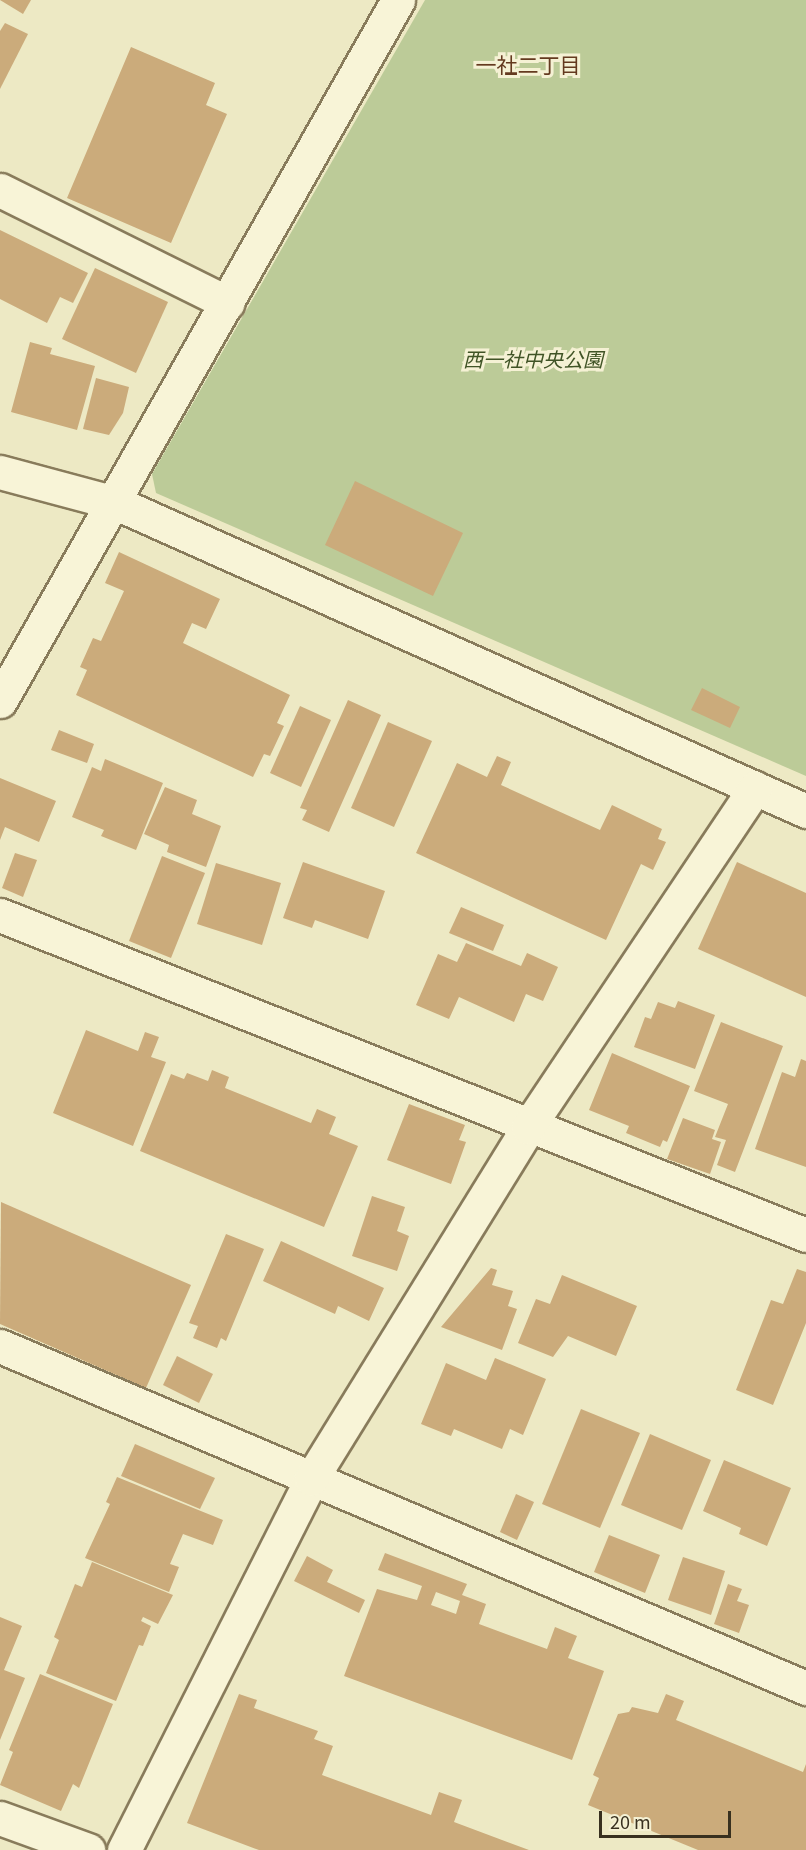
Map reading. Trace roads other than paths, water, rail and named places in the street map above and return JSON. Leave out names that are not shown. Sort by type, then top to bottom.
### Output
[{"type":"street","points":[[0,701],[116,503],[228,303],[389,3]]},
{"type":"street","points":[[0,190],[228,303]]},
{"type":"street","points":[[0,472],[116,503],[806,811]]},
{"type":"street","points":[[124,1850],[311,1479],[528,1127],[755,788]]},
{"type":"street","points":[[0,915],[528,1127],[806,1235]]},
{"type":"street","points":[[0,1346],[806,1688]]},
{"type":"street","points":[[0,1818],[88,1850]]},
{"type":"district","name":"一社二丁目","points":[[528,64]]},
{"type":"park label","name":"西一社中央公園","points":[[533,358]]}]
